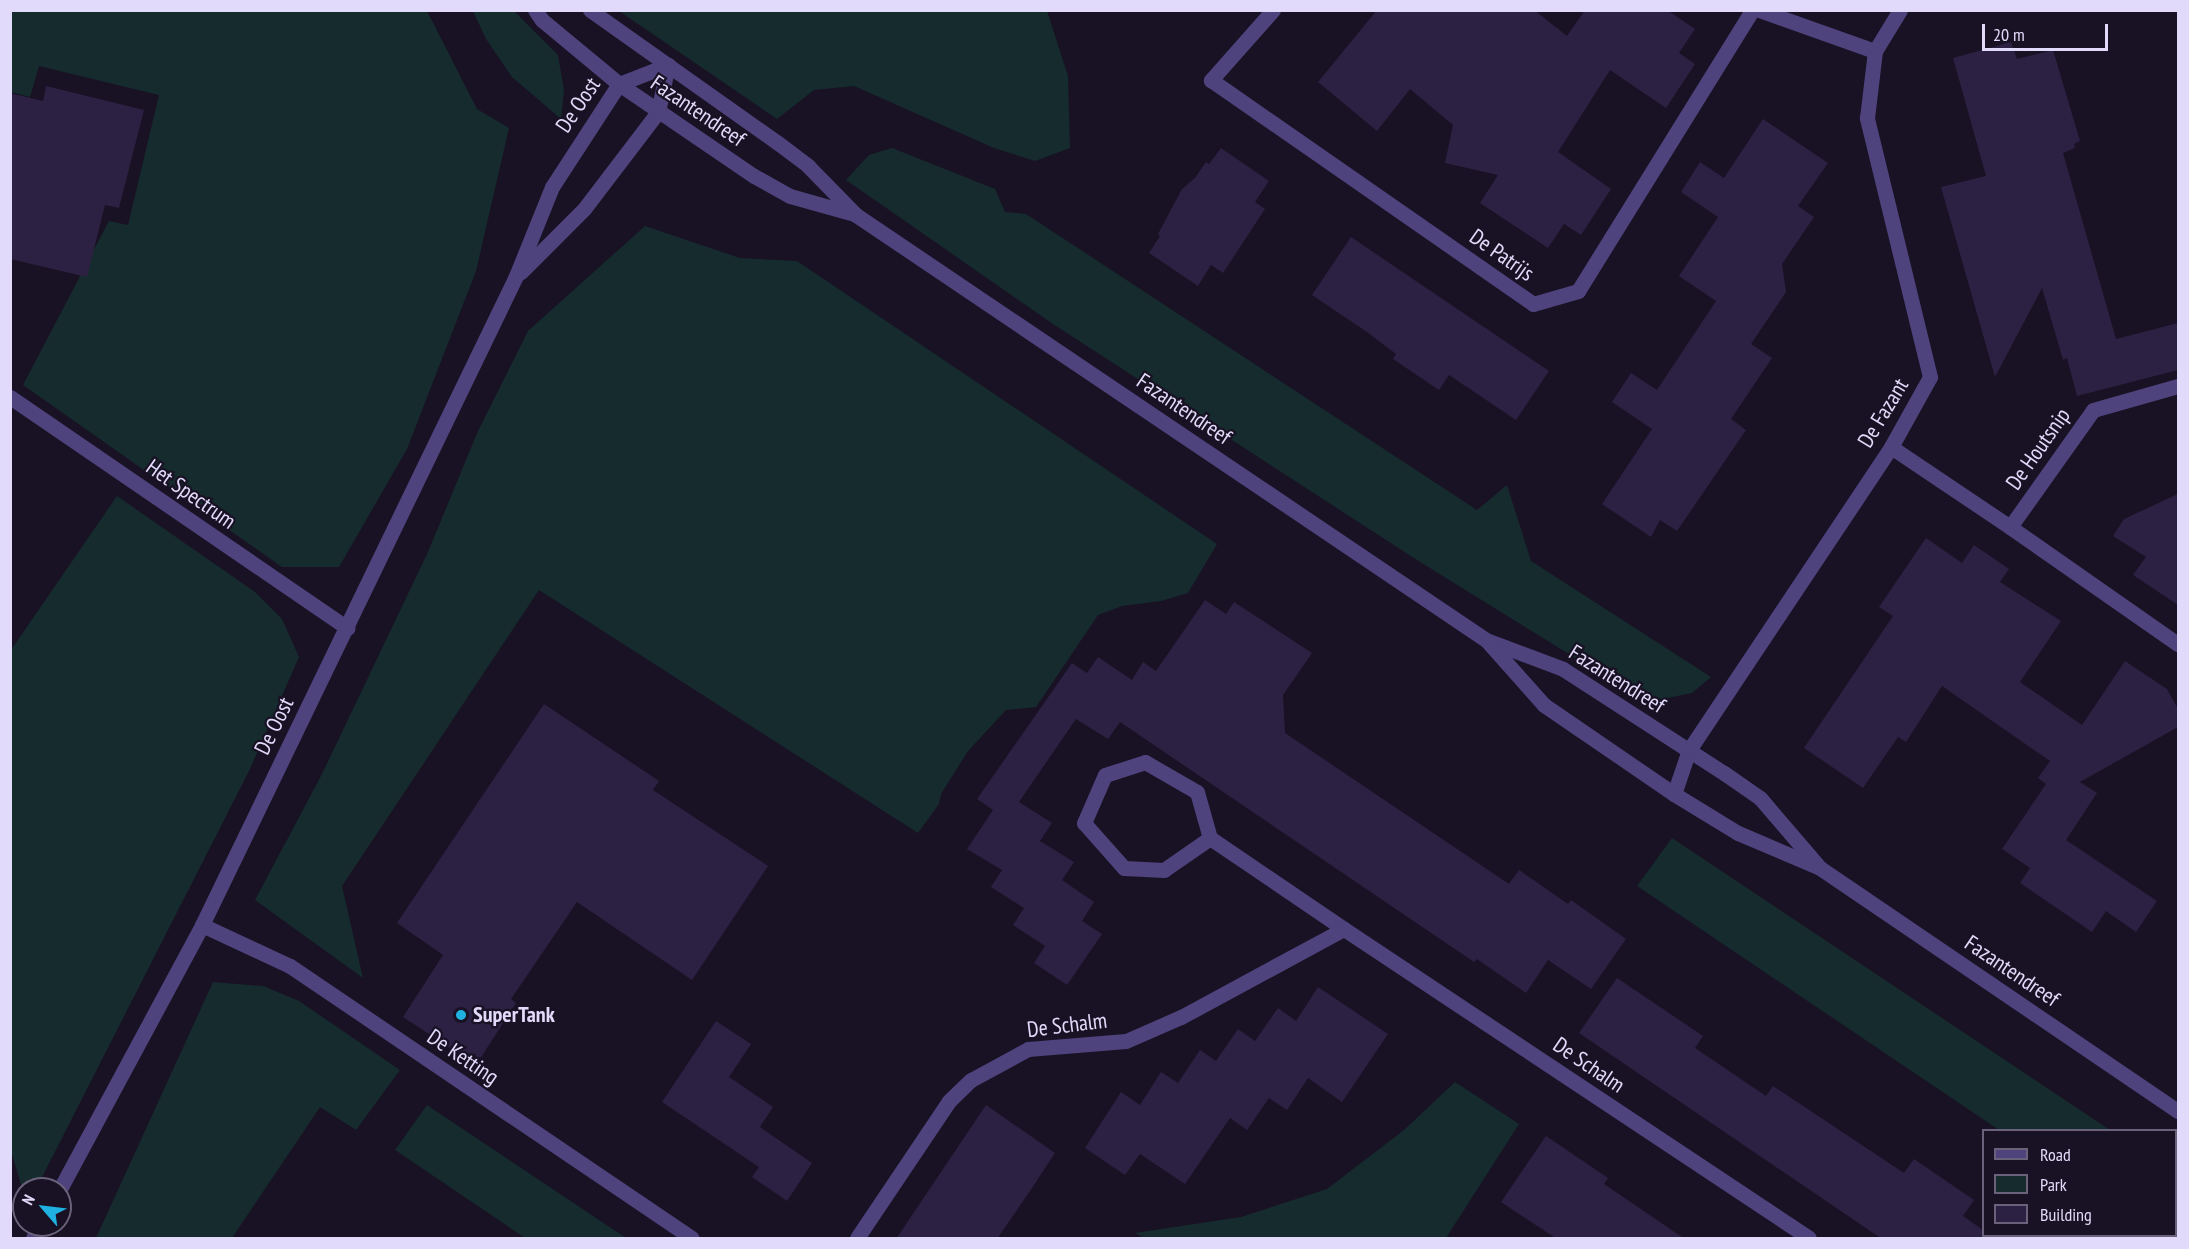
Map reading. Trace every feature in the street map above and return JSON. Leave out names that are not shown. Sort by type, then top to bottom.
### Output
[{"type":"street","name":"Fazantendreef","points":[[535,10],[542,20],[619,84],[658,112],[790,196],[856,215]]},
{"type":"street","name":"Fazantendreef","points":[[590,10],[808,166],[856,215],[1486,640],[1563,669],[1760,798],[1820,868]]},
{"type":"street","name":"De Patrijs","points":[[1273,10],[1211,80],[1533,304],[1578,291],[1752,10]]},
{"type":"street","points":[[1759,10],[1875,51]]},
{"type":"street","name":"De Fazant","points":[[1674,794],[1689,750],[1891,447],[1930,377],[1867,118],[1875,51],[1900,10]]},
{"type":"street","name":"De Oost","points":[[66,1177],[202,925],[516,276],[552,187],[619,84],[668,65]]},
{"type":"street","name":"De Oost","points":[[516,276],[584,209],[658,112],[668,65]]},
{"type":"street","name":"De Houtsnip","points":[[2010,527],[2093,410],[2178,386]]},
{"type":"street","name":"Het Spectrum","points":[[10,397],[347,628]]},
{"type":"street","name":"De Houtsnip","points":[[1891,447],[2178,644]]},
{"type":"street","name":"Fazantendreef","points":[[1486,640],[1544,705],[1674,794],[1738,833],[1820,868],[2178,1112]]},
{"type":"street","points":[[1145,762],[1197,792],[1210,838],[1164,870],[1125,868],[1083,823],[1105,775],[1145,762]]},
{"type":"street","name":"De Schalm","points":[[1210,838],[1809,1239]]},
{"type":"street","name":"De Ketting","points":[[202,925],[290,966],[692,1239]]},
{"type":"street","name":"De Schalm","points":[[857,1239],[949,1101],[971,1080],[1028,1049],[1126,1041],[1181,1017],[1344,929]]},
{"type":"green space","points":[[11,11],[427,11],[477,109],[509,128],[476,271],[407,449],[339,567],[282,567],[23,385],[109,221],[128,225],[159,95],[39,66],[30,97],[11,92]]},
{"type":"green space","points":[[473,11],[514,11],[558,55],[564,90],[561,119],[512,77],[486,39]]},
{"type":"green space","points":[[619,11],[1047,11],[1068,76],[1070,148],[1035,161],[994,148],[854,86],[814,90],[777,119]]},
{"type":"green space","points":[[892,148],[995,189],[1005,212],[1026,214],[1477,510],[1507,485],[1531,561],[1711,677],[1692,693],[1663,699],[1640,698],[1417,560],[1053,324],[846,180],[869,155]]},
{"type":"green space","points":[[645,226],[740,258],[797,261],[1217,544],[1188,593],[1161,601],[1122,606],[1098,615],[1036,707],[1006,710],[968,751],[941,794],[939,804],[918,833],[539,590],[342,886],[363,978],[255,900],[322,774],[428,552],[478,431],[528,331]]},
{"type":"green space","points":[[117,496],[255,592],[282,619],[299,657],[250,769],[42,1177],[19,1177],[10,1148],[11,650]]},
{"type":"green space","points":[[1672,838],[2108,1129],[1998,1129],[1637,886]]},
{"type":"green space","points":[[213,982],[263,986],[299,1001],[400,1070],[356,1130],[320,1107],[232,1238],[96,1238]]},
{"type":"green space","points":[[1455,1082],[1519,1124],[1446,1238],[1144,1238],[1135,1233],[1241,1217],[1327,1189],[1404,1130]]},
{"type":"green space","points":[[427,1105],[626,1238],[525,1238],[395,1150]]},
{"type":"green space","points":[[2177,1176],[2178,1238],[2154,1237],[2177,1237]]},
{"type":"building","points":[[1377,10],[1534,10],[1567,36],[1585,10],[1667,10],[1695,29],[1679,53],[1695,64],[1666,108],[1610,70],[1558,152],[1611,189],[1581,235],[1564,224],[1548,248],[1480,203],[1498,175],[1445,163],[1453,125],[1410,89],[1377,131],[1318,82]]},
{"type":"building","points":[[2011,42],[2017,59],[2053,50],[2080,141],[2074,144],[2075,148],[2063,153],[2116,339],[2178,323],[2178,370],[2077,396],[2067,358],[2063,360],[2042,288],[1995,377],[1941,187],[1986,176],[1953,58]]},
{"type":"building","points":[[46,86],[144,110],[119,208],[105,205],[87,277],[10,259],[10,93],[43,101]]},
{"type":"building","points":[[1763,119],[1828,163],[1798,206],[1814,217],[1782,264],[1786,292],[1751,344],[1772,358],[1731,419],[1746,430],[1677,531],[1660,520],[1651,537],[1602,504],[1652,429],[1612,402],[1631,373],[1657,390],[1716,301],[1679,276],[1718,217],[1681,192],[1700,162],[1724,178]]},
{"type":"building","points":[[1221,148],[1269,181],[1255,202],[1265,209],[1223,273],[1211,265],[1198,286],[1149,253],[1160,236],[1158,234],[1182,189],[1195,178],[1206,162],[1209,164]]},
{"type":"building","points":[[1351,237],[1549,371],[1516,420],[1449,375],[1439,390],[1393,359],[1396,354],[1367,332],[1312,295]]},
{"type":"building","points":[[2178,494],[2178,605],[2133,575],[2146,557],[2113,536],[2124,519]]},
{"type":"building","points":[[1926,538],[1962,563],[1974,545],[2009,569],[2000,582],[2061,621],[2020,682],[2082,725],[2125,661],[2167,689],[2178,709],[2178,727],[2080,782],[2097,793],[2066,840],[2157,901],[2136,932],[2106,911],[2092,932],[2020,883],[2030,868],[2002,849],[2046,784],[2038,778],[2050,761],[1942,686],[1906,742],[1898,737],[1863,788],[1804,748],[1893,616],[1879,607]]},
{"type":"building","points":[[1205,600],[1226,614],[1234,602],[1312,653],[1283,695],[1285,733],[1509,884],[1519,870],[1568,904],[1571,900],[1626,939],[1591,989],[1548,960],[1526,993],[1477,959],[1474,962],[1120,722],[1108,739],[1076,719],[1019,802],[1052,823],[1040,841],[1074,862],[1062,880],[1094,902],[1082,921],[1102,934],[1067,985],[1034,963],[1045,946],[1013,925],[1024,908],[991,887],[1002,870],[967,849],[993,810],[977,799],[1072,663],[1087,673],[1098,657],[1132,680],[1143,662],[1156,671]]},
{"type":"building","points":[[544,704],[659,781],[653,790],[768,866],[692,980],[577,902],[511,999],[516,1003],[476,1065],[403,1017],[443,955],[397,923]]},
{"type":"building","points":[[1617,978],[1703,1036],[1695,1048],[1766,1096],[1773,1086],[1904,1173],[1914,1159],[1974,1200],[1963,1216],[1982,1229],[1982,1237],[1995,1239],[1882,1239],[1579,1033]]},
{"type":"building","points":[[1318,987],[1388,1034],[1342,1102],[1308,1078],[1287,1110],[1269,1098],[1247,1130],[1230,1118],[1185,1184],[1140,1154],[1125,1175],[1085,1148],[1121,1092],[1140,1105],[1161,1072],[1178,1083],[1200,1050],[1216,1061],[1238,1029],[1255,1041],[1278,1008],[1296,1021]]},
{"type":"building","points":[[716,1021],[751,1044],[729,1077],[773,1107],[760,1127],[812,1163],[787,1201],[752,1177],[759,1167],[662,1102]]},
{"type":"building","points":[[986,1105],[1055,1153],[1032,1188],[997,1239],[896,1239]]},
{"type":"building","points":[[1546,1136],[1608,1178],[1604,1184],[1685,1239],[1557,1239],[1501,1202]]},
{"type":"place","name":"SuperTank","points":[[461,1015]]}]
